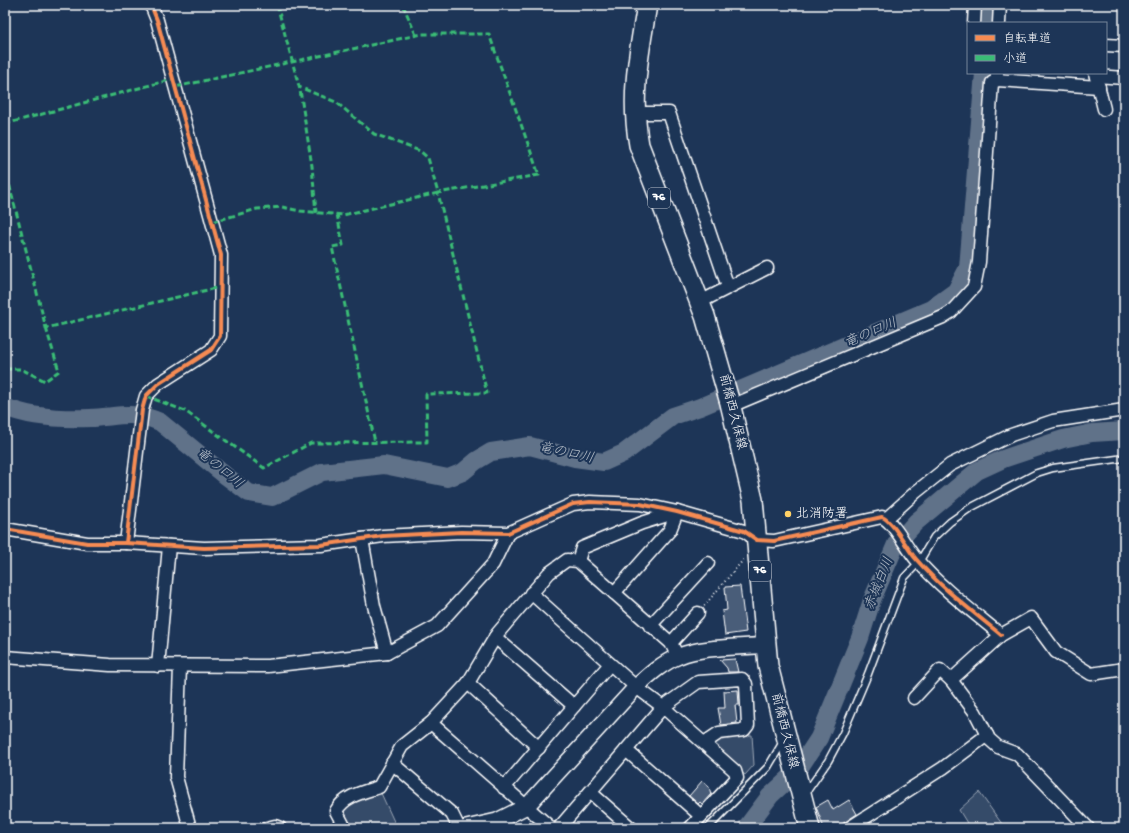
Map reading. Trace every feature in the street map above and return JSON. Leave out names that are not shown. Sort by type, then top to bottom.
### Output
[{"type":"main road","name":"前橋西久保線","points":[[647,5],[634,92],[639,145],[700,302],[712,338],[728,398],[753,500],[768,666],[810,828]]},
{"type":"street","points":[[126,543],[142,410],[146,396],[158,384],[211,350],[220,336],[222,255],[157,20],[151,5]]},
{"type":"street","points":[[974,22],[976,5]]},
{"type":"street","points":[[999,22],[1000,5]]},
{"type":"street","points":[[1107,45],[1124,46]]},
{"type":"street","points":[[728,398],[943,317],[952,312],[974,287],[979,262],[992,83],[997,76],[1097,79],[1124,78]]},
{"type":"street","points":[[1097,79],[1104,109]]},
{"type":"street","points":[[635,113],[669,113],[728,286]]},
{"type":"street","points":[[700,302],[728,286],[767,268]]},
{"type":"street","points":[[888,521],[916,492],[950,465],[1011,434],[1053,421],[1124,410]]},
{"type":"street","points":[[5,529],[87,543],[126,543],[204,548],[321,545],[383,536],[461,532],[508,533],[572,504],[590,502],[640,504],[677,512],[744,531],[757,540],[774,541],[882,517],[888,521],[918,561],[953,596],[1001,635]]},
{"type":"street","points":[[578,561],[582,548],[642,523],[677,512]]},
{"type":"street","points":[[614,593],[670,530],[677,512]]},
{"type":"street","points":[[5,657],[110,665],[268,666],[387,653],[437,626],[493,564],[508,533]]},
{"type":"street","points":[[362,539],[374,606],[387,653]]},
{"type":"street","points":[[158,666],[169,546]]},
{"type":"street","points":[[345,828],[336,811],[340,805],[356,794],[379,787],[402,746],[431,723],[468,683],[495,637],[549,573],[567,560],[578,561],[671,643],[678,657]]},
{"type":"street","points":[[650,626],[708,563]]},
{"type":"street","points":[[531,593],[636,687],[663,707],[735,771],[737,778],[690,828]]},
{"type":"street","points":[[671,643],[698,613]]},
{"type":"street","points":[[951,680],[1001,635],[1031,618],[1056,652],[1091,674],[1124,669]]},
{"type":"street","points":[[495,637],[574,706]]},
{"type":"street","points":[[466,828],[497,821],[527,806],[636,687],[654,670],[678,657],[696,652],[766,645]]},
{"type":"street","points":[[504,788],[610,664]]},
{"type":"street","points":[[180,666],[176,777],[190,828]]},
{"type":"street","points":[[914,698],[940,670],[951,680],[975,712],[987,735],[998,747],[1017,754],[1088,828]]},
{"type":"street","points":[[559,828],[663,707],[698,682],[742,679],[746,684],[748,724],[744,730],[719,733],[704,743]]},
{"type":"street","points":[[468,683],[539,748]]},
{"type":"street","points":[[431,723],[551,828]]},
{"type":"street","points":[[849,828],[943,768],[987,735]]},
{"type":"street","points":[[626,750],[701,816]]},
{"type":"street","points":[[392,763],[452,814],[459,828]]},
{"type":"street","points":[[590,792],[631,828]]},
{"type":"street","points":[[267,828],[275,826],[280,828]]},
{"type":"lane","points":[[801,798],[819,774],[843,733],[866,680],[904,578],[918,561],[934,537],[950,522],[970,508],[1018,482],[1053,468],[1124,458]]},
{"type":"lane","points":[[708,828],[768,767],[786,738]]},
{"type":"path","points":[[698,613],[745,558]]},
{"type":"shaded area","points":[[752,735],[754,765],[745,775],[714,747],[714,740],[721,737]]},
{"type":"shaded area","points":[[380,791],[397,828],[350,828],[342,814],[343,807],[359,798]]},
{"type":"shaded area","points":[[979,792],[1002,824],[995,828],[970,828],[959,810]]},
{"type":"building","points":[[740,586],[746,632],[725,635],[722,611],[727,610],[725,587]]},
{"type":"building","points":[[735,659],[738,672],[728,672],[727,668],[720,660]]},
{"type":"building","points":[[738,690],[739,705],[735,705],[737,723],[721,725],[718,708],[725,708],[724,691]]},
{"type":"building","points":[[702,781],[709,787],[711,794],[702,804],[700,802],[698,804],[689,796]]},
{"type":"building","points":[[828,800],[833,810],[849,800],[857,814],[836,828],[824,828],[816,807]]},
{"type":"waterway","name":"竜の口川","points":[[988,22],[989,5]]},
{"type":"waterway","name":"竜の口川","points":[[5,407],[25,414],[58,418],[90,418],[125,415],[151,418],[160,422],[249,493],[272,497],[322,472],[384,465],[448,478],[463,472],[476,461],[491,452],[530,446],[575,458],[604,462],[624,453],[673,416],[700,407],[931,309],[956,291],[968,268],[984,74]]},
{"type":"waterway","name":"赤城白川","points":[[746,828],[770,796],[798,770],[819,738],[860,638],[872,600],[896,544],[916,522],[977,471],[1003,459],[1063,439],[1092,433],[1124,431]]},
{"type":"marked path","points":[[277,5],[300,90],[312,166],[316,213]]},
{"type":"marked path","points":[[403,5],[416,35]]},
{"type":"marked path","points":[[146,396],[185,411],[264,468],[311,443],[427,442],[426,394],[487,393],[438,193],[539,175],[489,34],[422,34],[175,87]]},
{"type":"marked path","points":[[5,124],[173,79]]},
{"type":"marked path","points":[[212,222],[257,209],[282,207],[300,211],[343,215],[438,193],[428,158],[420,151],[374,134],[336,102],[299,87]]},
{"type":"marked path","points":[[5,168],[46,328],[220,287]]},
{"type":"marked path","points":[[337,214],[343,245],[332,247],[375,442]]},
{"type":"marked path","points":[[5,369],[21,369],[45,381],[59,371],[46,328]]},
{"type":"cycle path","points":[[126,543],[142,410],[146,396],[158,384],[211,350],[220,336],[221,255],[157,20],[151,5]]},
{"type":"cycle path","points":[[5,529],[87,543],[126,543],[204,548],[321,545],[383,536],[461,532],[508,533],[573,504],[590,502],[640,504],[677,512],[744,531],[757,540],[774,541],[882,517],[891,524],[912,555],[936,580],[1001,635]]},
{"type":"place","name":"北消防署","points":[[788,514]]}]
